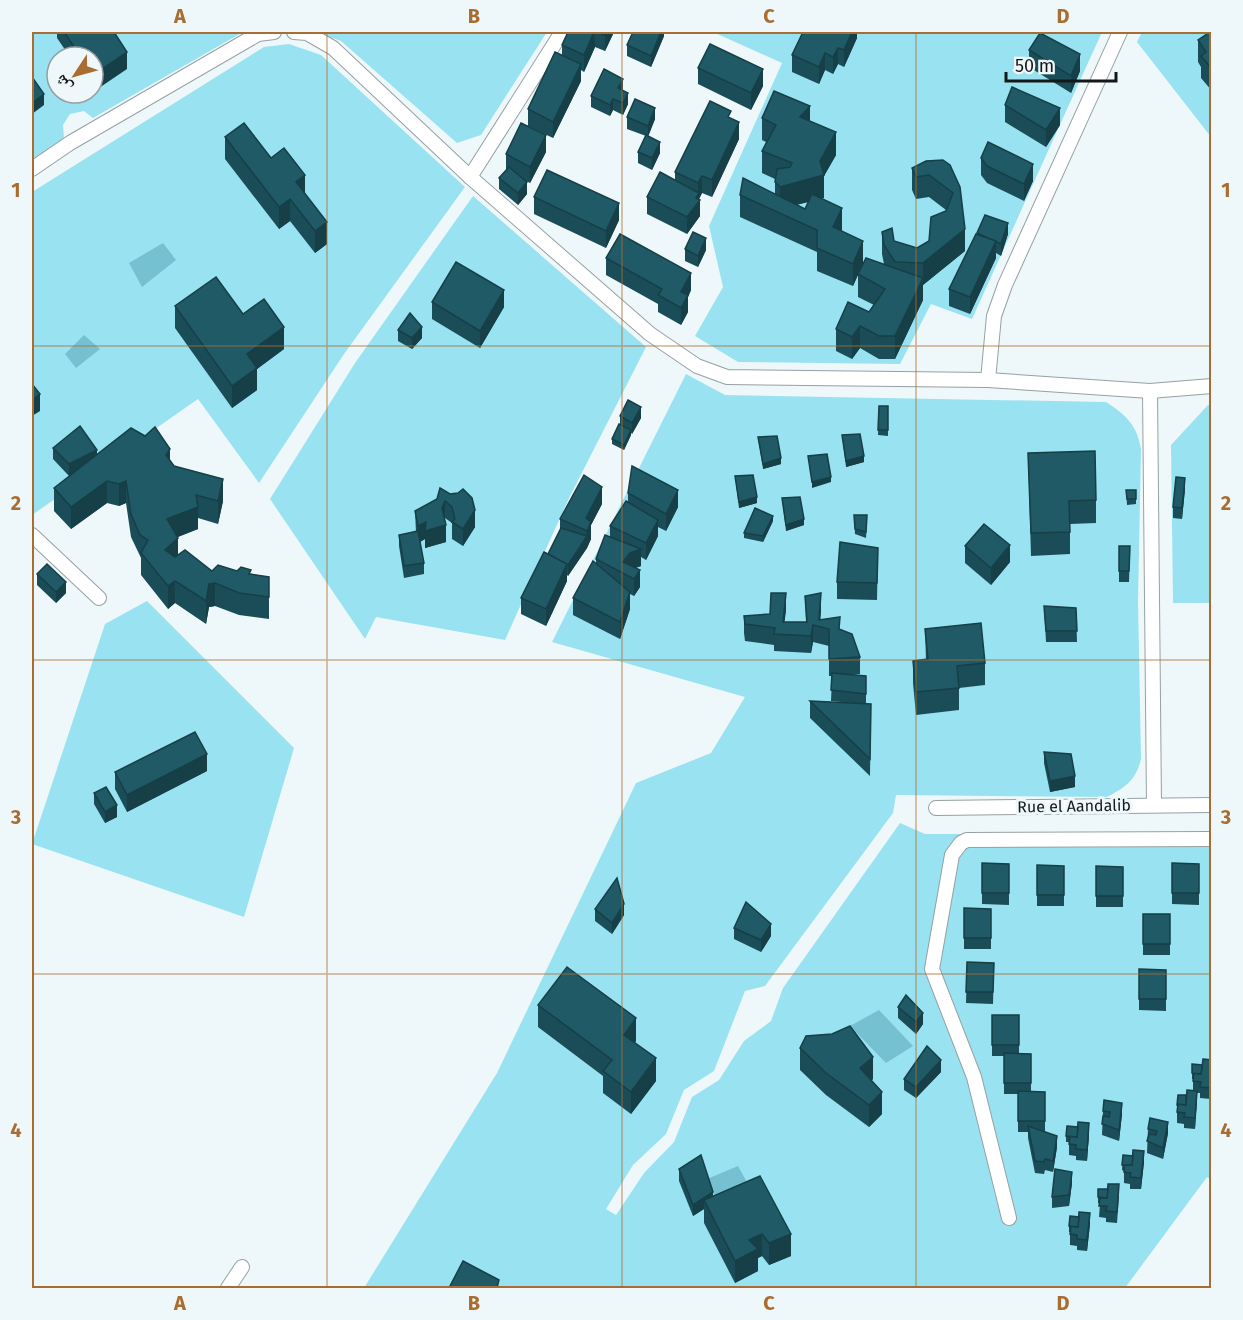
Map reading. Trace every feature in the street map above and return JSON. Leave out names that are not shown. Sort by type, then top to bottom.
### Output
[{"type":"street","points":[[32,169],[70,143],[258,34],[274,32]]},
{"type":"street","points":[[294,32],[307,33],[333,48],[470,177],[650,334],[697,366],[727,377],[988,380],[1150,391],[1212,386]]},
{"type":"street","points":[[470,177],[562,32]]},
{"type":"street","points":[[988,380],[993,316],[1120,32]]},
{"type":"street","points":[[1150,391],[1154,805]]},
{"type":"street","points":[[32,535],[99,598]]},
{"type":"street","name":"Rue el Aandalib","points":[[936,808],[1212,805]]},
{"type":"street","points":[[1009,1218],[974,1077],[932,969],[952,855],[961,843],[967,840],[1212,839]]},
{"type":"street","points":[[228,1288],[242,1267]]},
{"type":"shaded area","points":[[32,32],[243,32],[93,118],[84,111],[70,114],[63,125],[64,139],[32,161]]},
{"type":"shaded area","points":[[315,32],[547,32],[481,135],[457,143],[341,41]]},
{"type":"shaded area","points":[[713,32],[1102,32],[972,319],[931,304],[900,364],[738,362],[695,336],[723,287],[709,226],[782,63]]},
{"type":"shaded area","points":[[1142,32],[1211,32],[1211,137],[1137,42]]},
{"type":"shaded area","points":[[289,44],[321,55],[465,187],[344,354],[259,483],[198,399],[32,515],[32,192],[264,47]]},
{"type":"shaded area","points":[[473,196],[646,347],[569,498],[505,640],[376,617],[365,639],[270,499],[355,363]]},
{"type":"shaded area","points":[[163,243],[176,260],[142,287],[129,263]]},
{"type":"shaded area","points":[[84,335],[100,349],[76,368],[65,354]]},
{"type":"shaded area","points":[[686,374],[725,395],[1106,402],[1119,411],[1130,421],[1137,433],[1141,449],[1138,601],[1141,759],[1133,778],[1120,790],[1107,797],[896,795],[893,813],[765,986],[745,991],[714,1071],[684,1090],[666,1134],[633,1165],[606,1209],[616,1215],[644,1173],[674,1142],[692,1097],[719,1080],[744,1041],[771,1021],[783,988],[900,823],[925,834],[1211,834],[1211,1180],[1207,1177],[1125,1288],[364,1288],[497,1073],[636,783],[711,753],[745,697],[552,642]]},
{"type":"shaded area","points":[[1208,405],[1211,405],[1211,603],[1173,603],[1171,445]]},
{"type":"shaded area","points":[[147,601],[294,748],[244,917],[32,844],[105,624]]},
{"type":"shaded area","points":[[879,1010],[913,1046],[886,1063],[850,1026]]},
{"type":"shaded area","points":[[738,1166],[749,1186],[715,1197],[707,1179]]},
{"type":"building","points":[[64,32],[114,32],[127,52],[105,67],[105,45],[73,45]]},
{"type":"building","points":[[568,32],[594,32],[584,55],[562,45]]},
{"type":"building","points":[[633,32],[661,32],[651,56],[627,45]]},
{"type":"building","points":[[803,32],[852,32],[844,50],[838,48],[833,57],[825,53],[819,67],[792,55]]},
{"type":"building","points":[[1212,32],[1212,69],[1201,56],[1206,52],[1198,40]]},
{"type":"building","points":[[1040,33],[1080,54],[1071,76],[1029,50]]},
{"type":"building","points":[[710,44],[763,69],[751,93],[698,68]]},
{"type":"building","points":[[555,52],[581,64],[553,122],[528,109]]},
{"type":"building","points":[[604,69],[623,79],[618,88],[628,93],[623,103],[613,99],[610,105],[591,96]]},
{"type":"building","points":[[32,77],[44,94],[32,103]]},
{"type":"building","points":[[1012,87],[1060,108],[1046,130],[1005,105]]},
{"type":"building","points":[[774,91],[810,106],[800,117],[836,132],[820,161],[824,175],[780,187],[775,182],[777,169],[790,167],[792,163],[762,151],[776,125],[762,118]]},
{"type":"building","points":[[635,99],[655,108],[648,126],[627,117]]},
{"type":"building","points":[[710,101],[731,111],[728,117],[739,122],[712,180],[702,176],[698,183],[675,172]]},
{"type":"building","points":[[244,123],[271,158],[284,148],[305,175],[296,182],[327,222],[315,231],[290,199],[279,207],[225,137]]},
{"type":"building","points":[[521,123],[546,135],[530,167],[506,154]]},
{"type":"building","points":[[646,135],[660,142],[652,158],[638,152]]},
{"type":"building","points":[[988,142],[1033,164],[1024,184],[987,166],[981,158]]},
{"type":"building","points":[[943,160],[950,165],[960,187],[965,229],[923,263],[895,262],[884,245],[882,232],[892,228],[894,241],[917,248],[929,241],[931,217],[946,211],[953,193],[929,175],[916,177],[912,168],[926,161]]},
{"type":"building","points":[[509,167],[527,182],[518,193],[499,178]]},
{"type":"building","points":[[547,170],[619,203],[606,231],[534,197]]},
{"type":"building","points":[[660,172],[699,193],[696,198],[700,200],[687,217],[647,197]]},
{"type":"building","points":[[743,178],[805,209],[812,194],[842,208],[833,227],[863,241],[853,264],[817,248],[817,230],[740,195]]},
{"type":"building","points":[[985,215],[1008,223],[1001,244],[977,233]]},
{"type":"building","points":[[693,232],[706,238],[698,256],[685,249]]},
{"type":"building","points":[[620,234],[691,273],[681,292],[688,295],[681,308],[658,295],[662,289],[606,258]]},
{"type":"building","points":[[976,234],[996,241],[970,297],[949,289]]},
{"type":"building","points":[[866,258],[923,278],[895,336],[879,336],[860,326],[852,337],[836,329],[848,302],[869,312],[885,289],[858,274]]},
{"type":"building","points":[[456,262],[504,290],[480,331],[432,302]]},
{"type":"building","points":[[216,277],[243,314],[264,299],[284,327],[247,354],[257,368],[232,386],[175,306]]},
{"type":"building","points":[[410,313],[422,327],[412,338],[398,330]]},
{"type":"building","points":[[32,384],[40,394],[32,400]]},
{"type":"building","points":[[628,400],[641,407],[632,423],[620,416]]},
{"type":"building","points":[[879,406],[888,406],[888,430],[878,430]]},
{"type":"building","points":[[619,424],[631,430],[624,445],[612,439]]},
{"type":"building","points":[[80,426],[97,450],[69,464],[53,448]]},
{"type":"building","points":[[155,427],[170,449],[166,455],[174,466],[223,479],[218,501],[196,495],[198,507],[167,519],[178,538],[165,550],[175,557],[185,550],[212,571],[218,565],[237,571],[241,567],[251,570],[249,574],[269,577],[269,597],[239,593],[215,583],[209,584],[206,601],[175,581],[168,586],[141,553],[148,540],[140,535],[131,514],[126,481],[119,484],[107,481],[71,507],[54,488],[131,428],[145,436]]},
{"type":"building","points":[[860,434],[864,456],[846,461],[842,435]]},
{"type":"building","points":[[777,436],[781,458],[763,464],[758,437]]},
{"type":"building","points":[[1095,451],[1096,500],[1069,501],[1070,532],[1031,533],[1028,453]]},
{"type":"building","points":[[827,454],[831,477],[812,482],[808,456]]},
{"type":"building","points":[[632,466],[678,490],[666,514],[628,493]]},
{"type":"building","points":[[584,475],[602,487],[586,518],[591,522],[587,531],[560,519]]},
{"type":"building","points":[[753,475],[757,497],[739,502],[735,476]]},
{"type":"building","points":[[1176,477],[1185,478],[1182,508],[1173,507]]},
{"type":"building","points":[[440,488],[450,494],[458,493],[463,489],[472,498],[475,510],[463,529],[452,522],[455,519],[452,507],[445,501],[442,508],[446,525],[425,531],[426,522],[418,526],[415,511],[437,499]]},
{"type":"building","points":[[1126,490],[1136,490],[1136,499],[1127,499]]},
{"type":"building","points":[[800,497],[804,519],[786,525],[782,498]]},
{"type":"building","points":[[626,501],[658,520],[646,543],[610,526]]},
{"type":"building","points":[[755,508],[773,516],[763,536],[744,533]]},
{"type":"building","points":[[854,515],[867,515],[866,532],[855,529]]},
{"type":"building","points":[[984,524],[1010,545],[991,568],[965,546]]},
{"type":"building","points":[[561,528],[587,536],[568,565],[548,554]]},
{"type":"building","points":[[418,531],[424,563],[404,566],[399,535]]},
{"type":"building","points":[[605,535],[641,549],[630,553],[623,562],[640,570],[634,579],[596,559]]},
{"type":"building","points":[[840,542],[878,548],[877,583],[837,582]]},
{"type":"building","points":[[1119,546],[1130,546],[1129,571],[1119,571]]},
{"type":"building","points":[[544,552],[567,564],[546,609],[521,598]]},
{"type":"building","points":[[593,561],[630,592],[620,622],[573,598]]},
{"type":"building","points":[[47,564],[66,582],[56,592],[37,574]]},
{"type":"building","points":[[771,593],[786,593],[783,622],[807,622],[805,596],[821,593],[819,620],[840,617],[839,629],[852,634],[860,657],[829,659],[829,629],[813,625],[811,636],[774,634],[775,628],[745,624],[744,616],[770,614]]},
{"type":"building","points":[[1044,606],[1076,608],[1077,631],[1046,631]]},
{"type":"building","points":[[981,623],[985,663],[957,666],[959,688],[916,692],[913,661],[928,659],[925,629]]},
{"type":"building","points":[[832,673],[866,676],[866,694],[831,690]]},
{"type":"building","points":[[810,701],[871,704],[870,759]]},
{"type":"building","points":[[195,732],[207,754],[127,795],[115,772]]},
{"type":"building","points":[[1044,752],[1071,754],[1075,776],[1050,781]]},
{"type":"building","points":[[106,787],[117,805],[105,812],[94,793]]},
{"type":"building","points":[[982,863],[1009,864],[1009,893],[982,893]]},
{"type":"building","points":[[1172,863],[1199,864],[1199,893],[1172,893]]},
{"type":"building","points":[[1037,865],[1064,866],[1064,895],[1037,895]]},
{"type":"building","points":[[1096,866],[1123,867],[1123,896],[1096,896]]},
{"type":"building","points":[[617,878],[624,904],[612,923],[595,909]]},
{"type":"building","points":[[746,902],[771,924],[761,940],[734,928]]},
{"type":"building","points":[[964,908],[991,909],[991,938],[964,938]]},
{"type":"building","points":[[1143,914],[1170,914],[1170,944],[1143,944]]},
{"type":"building","points":[[967,962],[994,963],[993,992],[966,992]]},
{"type":"building","points":[[567,967],[636,1018],[624,1035],[656,1058],[631,1092],[603,1071],[612,1060],[538,1005]]},
{"type":"building","points":[[1139,969],[1166,970],[1166,999],[1139,999]]},
{"type":"building","points":[[906,995],[923,1013],[916,1022],[898,1007]]},
{"type":"building","points":[[992,1015],[1019,1015],[1019,1045],[992,1045]]},
{"type":"building","points":[[850,1026],[873,1057],[860,1068],[882,1092],[869,1105],[826,1073],[800,1048],[806,1036],[832,1034]]},
{"type":"building","points":[[927,1046],[941,1060],[916,1087],[904,1079]]},
{"type":"building","points":[[1004,1053],[1031,1054],[1031,1083],[1004,1083]]},
{"type":"building","points":[[1203,1059],[1212,1060],[1211,1088],[1200,1087],[1201,1082],[1193,1081],[1194,1073],[1201,1074]]},
{"type":"building","points":[[1192,1064],[1202,1065],[1201,1074],[1192,1073]]},
{"type":"building","points":[[1187,1090],[1197,1091],[1195,1118],[1184,1117],[1185,1113],[1177,1112],[1178,1104],[1186,1105]]},
{"type":"building","points":[[1018,1091],[1045,1092],[1045,1121],[1018,1121]]},
{"type":"building","points":[[1178,1095],[1186,1095],[1186,1105],[1177,1105]]},
{"type":"building","points":[[1104,1100],[1122,1103],[1119,1130],[1102,1124],[1103,1116],[1109,1117],[1110,1112],[1103,1111]]},
{"type":"building","points":[[1150,1118],[1168,1122],[1163,1148],[1147,1141],[1149,1134],[1156,1135],[1157,1131],[1148,1129]]},
{"type":"building","points":[[1078,1122],[1089,1123],[1087,1150],[1076,1149],[1076,1145],[1069,1144],[1070,1136],[1077,1137]]},
{"type":"building","points":[[1028,1126],[1057,1136],[1053,1161],[1045,1159],[1044,1162],[1035,1161]]},
{"type":"building","points":[[1067,1126],[1078,1127],[1077,1137],[1066,1136]]},
{"type":"building","points":[[1133,1150],[1144,1151],[1141,1178],[1130,1177],[1131,1173],[1124,1172],[1124,1164],[1132,1165]]},
{"type":"building","points":[[701,1155],[713,1192],[693,1205],[679,1169]]},
{"type":"building","points":[[1123,1155],[1133,1156],[1132,1165],[1122,1165]]},
{"type":"building","points":[[1055,1169],[1072,1172],[1069,1195],[1052,1197]]},
{"type":"building","points":[[760,1176],[791,1234],[769,1243],[762,1234],[749,1240],[758,1249],[735,1261],[704,1200]]},
{"type":"building","points":[[1108,1184],[1119,1184],[1117,1212],[1106,1211],[1107,1206],[1099,1206],[1100,1198],[1107,1198]]},
{"type":"building","points":[[1098,1189],[1108,1189],[1107,1198],[1098,1197]]},
{"type":"building","points":[[1079,1212],[1090,1213],[1087,1240],[1077,1239],[1077,1235],[1070,1234],[1071,1226],[1078,1227]]},
{"type":"building","points":[[1070,1216],[1079,1217],[1078,1227],[1069,1226]]},
{"type":"building","points":[[463,1261],[499,1280],[497,1288],[449,1288]]}]
